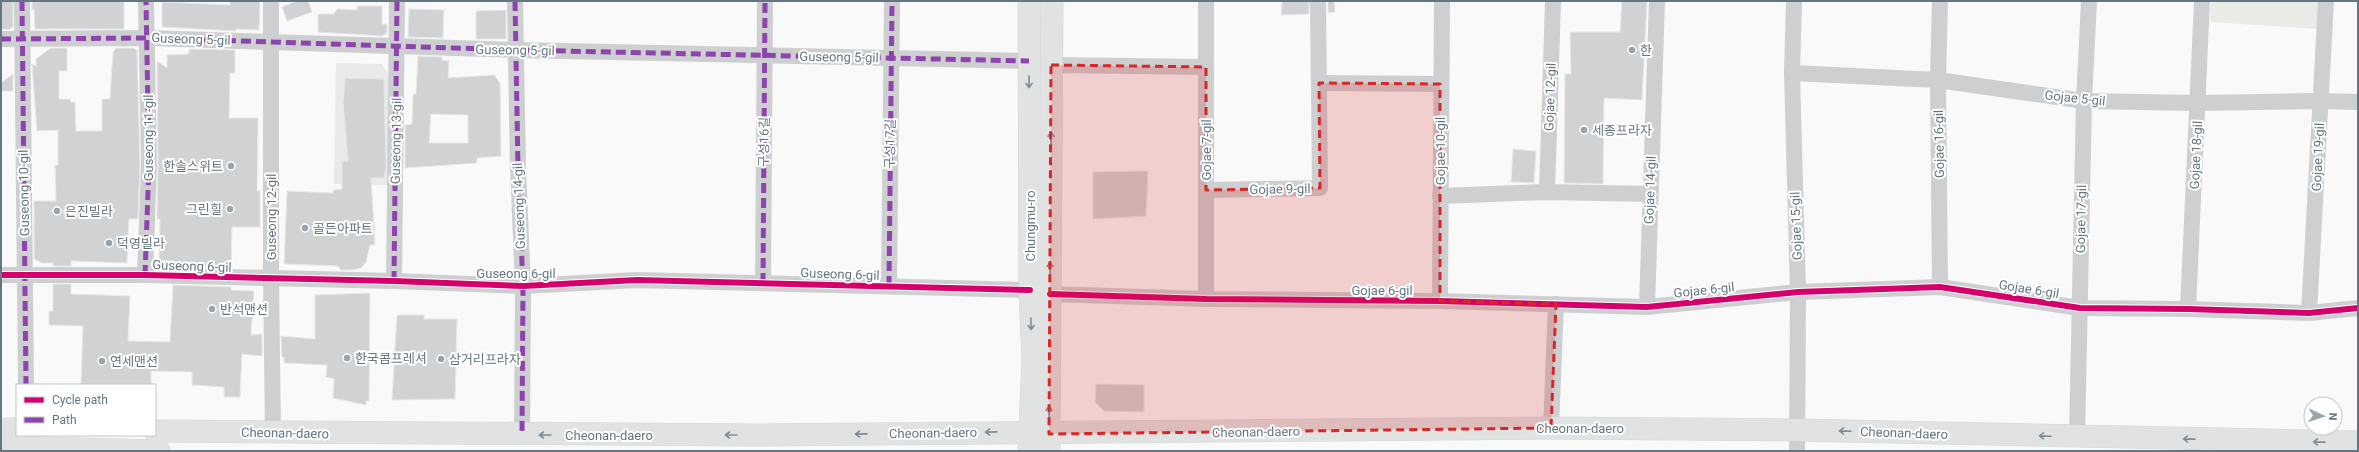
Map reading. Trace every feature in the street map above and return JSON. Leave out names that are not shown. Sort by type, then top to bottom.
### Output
[{"type":"main road","name":"Chungmu-ro","points":[[1029,1],[1029,60],[1040,292],[1040,442]]},
{"type":"main road","name":"Chungmu-ro","points":[[1040,292],[1051,65],[1052,1]]},
{"type":"main road","name":"Cheonan-daero","points":[[156,431],[751,436],[1040,442],[1551,428],[1797,440],[2077,437],[2358,442]]},
{"type":"main road","points":[[1,429],[16,429]]},
{"type":"main road","points":[[1,448],[159,451]]},
{"type":"street","name":"Guseong 10-gil","points":[[22,1],[26,384]]},
{"type":"street","name":"Guseong 11-gil","points":[[145,275],[149,164],[148,38],[146,1]]},
{"type":"street","name":"Guseong 12-gil","points":[[270,1],[273,433]]},
{"type":"street","name":"Guseong 13-gil","points":[[394,281],[397,1]]},
{"type":"street","name":"Guseong 14-gil","points":[[515,1],[518,167],[523,286],[522,434]]},
{"type":"street","name":"구성16길","points":[[763,283],[765,1]]},
{"type":"street","name":"구성17길","points":[[889,286],[892,1]]},
{"type":"street","name":"Gojae 7-gil","points":[[1206,1],[1206,299]]},
{"type":"street","name":"Gojae 9-gil","points":[[1206,190],[1320,188],[1318,1]]},
{"type":"street","name":"Gojae 10-gil","points":[[1440,301],[1440,84],[1442,1]]},
{"type":"street","name":"Gojae 12-gil","points":[[1547,192],[1553,1]]},
{"type":"street","name":"Gojae 14-gil","points":[[1647,306],[1649,194],[1657,1]]},
{"type":"street","name":"Gojae 15-gil","points":[[1794,1],[1792,73],[1798,292],[1797,440]]},
{"type":"street","name":"Gojae 16-gil","points":[[1940,1],[1938,80],[1940,287]]},
{"type":"street","name":"Gojae 17-gil","points":[[2077,437],[2084,101],[2089,1]]},
{"type":"street","name":"Gojae 18-gil","points":[[2188,309],[2202,1]]},
{"type":"street","name":"Gojae 19-gil","points":[[2308,313],[2326,1]]},
{"type":"street","name":"Guseong 5-gil","points":[[1,39],[148,38],[516,50],[1029,60]]},
{"type":"street","points":[[1051,65],[1206,67]]},
{"type":"street","name":"Gojae 5-gil","points":[[1792,73],[1938,80],[2084,101],[2198,103],[2321,100],[2358,102]]},
{"type":"street","points":[[1319,83],[1440,84]]},
{"type":"street","points":[[1440,196],[1547,192],[1649,194]]},
{"type":"street","name":"Guseong 6-gil","points":[[1,275],[145,275],[394,281],[523,286],[637,280],[889,286],[1040,292]]},
{"type":"street","name":"Gojae 6-gil","points":[[1040,292],[1206,299],[1440,301],[1647,306],[1798,292],[1940,287],[2080,308],[2188,309],[2308,313],[2358,308]]},
{"type":"street","points":[[1551,428],[1556,304]]},
{"type":"highlighted area","points":[[1051,65],[1206,67],[1206,190],[1320,188],[1319,83],[1440,84],[1440,301],[1556,304],[1551,428],[1049,434]]},
{"type":"shaded area","points":[[2211,1],[2320,1],[2319,29],[2210,22]]},
{"type":"shaded area","points":[[336,63],[382,64],[391,78],[389,185],[334,184]]},
{"type":"building","points":[[1,1],[13,1],[13,27],[10,29],[1,30]]},
{"type":"building","points":[[32,1],[124,1],[124,29],[35,29]]},
{"type":"building","points":[[230,1],[260,1],[259,30],[236,29],[236,31],[162,27],[162,2],[230,5]]},
{"type":"building","points":[[297,1],[308,1],[312,12],[287,21],[282,7]]},
{"type":"building","points":[[1282,1],[1309,1],[1309,14],[1281,15]]},
{"type":"building","points":[[1328,1],[1334,1],[1335,12],[1328,13]]},
{"type":"building","points":[[1622,1],[1647,1],[1642,100],[1604,98],[1603,184],[1564,183],[1565,74],[1571,74],[1570,32],[1620,32]]},
{"type":"building","points":[[357,6],[382,6],[382,24],[387,24],[387,33],[382,36],[318,32],[318,14],[334,14],[337,9],[357,10]]},
{"type":"building","points":[[409,9],[444,10],[443,38],[408,37]]},
{"type":"building","points":[[506,10],[506,39],[476,39],[476,11]]},
{"type":"building","points":[[51,48],[67,48],[67,71],[59,71],[59,99],[70,99],[71,102],[75,102],[76,131],[102,131],[102,99],[110,99],[113,52],[116,48],[133,48],[137,50],[140,164],[138,219],[129,219],[127,263],[71,261],[71,266],[53,266],[53,263],[42,263],[34,259],[34,201],[56,201],[55,165],[58,165],[58,130],[37,131],[32,64],[36,66],[36,59]]},
{"type":"building","points":[[189,49],[235,50],[235,73],[230,73],[229,118],[258,118],[257,191],[260,191],[260,227],[232,227],[231,268],[174,266],[174,261],[159,261],[160,219],[157,219],[157,61],[167,68],[167,55],[189,54]]},
{"type":"building","points":[[418,56],[442,57],[442,60],[449,61],[448,78],[494,75],[500,83],[501,156],[477,158],[477,163],[405,168],[405,125],[412,124],[413,94],[416,94]],"holes":[[[431,114],[468,115],[468,143],[429,143]]]},
{"type":"building","points":[[13,74],[13,91],[1,91],[1,83]]},
{"type":"building","points":[[345,78],[384,79],[386,169],[384,178],[371,178],[375,245],[370,245],[366,262],[361,268],[353,270],[341,270],[338,266],[284,264],[287,191],[333,193],[333,190],[342,189],[342,161],[348,161],[343,102]]},
{"type":"building","points":[[1513,149],[1536,151],[1534,183],[1511,182]]},
{"type":"building","points":[[1148,171],[1146,216],[1093,219],[1093,172]]},
{"type":"building","points":[[53,284],[71,284],[71,294],[130,296],[128,341],[170,342],[173,285],[231,287],[231,290],[254,291],[251,335],[262,334],[262,356],[242,354],[240,397],[224,397],[224,387],[192,385],[192,372],[151,371],[151,384],[81,384],[83,326],[49,325],[49,311],[53,311]]},
{"type":"building","points":[[370,293],[369,401],[366,401],[366,405],[333,398],[334,379],[326,377],[327,365],[284,363],[284,357],[282,357],[281,336],[315,339],[315,295]]},
{"type":"building","points":[[397,315],[424,315],[424,319],[457,319],[455,399],[392,400]]},
{"type":"building","points":[[1096,384],[1144,385],[1144,412],[1104,411],[1095,402]]},
{"type":"marked path","points":[[22,1],[26,384]]},
{"type":"marked path","points":[[145,275],[149,164],[146,1]]},
{"type":"marked path","points":[[394,281],[397,1]]},
{"type":"marked path","points":[[515,1],[518,167],[523,286],[522,434]]},
{"type":"marked path","points":[[763,283],[765,1]]},
{"type":"marked path","points":[[889,286],[892,1]]},
{"type":"marked path","points":[[1,39],[148,38],[516,50],[1029,61]]},
{"type":"cycle path","points":[[1,275],[145,275],[394,281],[523,286],[637,280],[1030,290]]},
{"type":"cycle path","points":[[1050,294],[1206,299],[1440,301],[1647,307],[1798,292],[1940,287],[2080,308],[2188,309],[2309,313],[2358,308]]},
{"type":"place","name":"한","points":[[1632,50]]},
{"type":"place","name":"세종프라자","points":[[1584,130]]},
{"type":"place","name":"한솔스위트","points":[[231,166]]},
{"type":"place","name":"그린힐","points":[[230,209]]},
{"type":"place","name":"은진빌라","points":[[57,211]]},
{"type":"place","name":"골든아파트","points":[[305,228]]},
{"type":"place","name":"덕영빌라","points":[[109,243]]},
{"type":"place","name":"반석맨션","points":[[212,309]]},
{"type":"place","name":"한국콤프레셔","points":[[347,358]]},
{"type":"place","name":"삼거리프라자","points":[[441,359]]},
{"type":"place","name":"연세맨션","points":[[102,361]]}]
